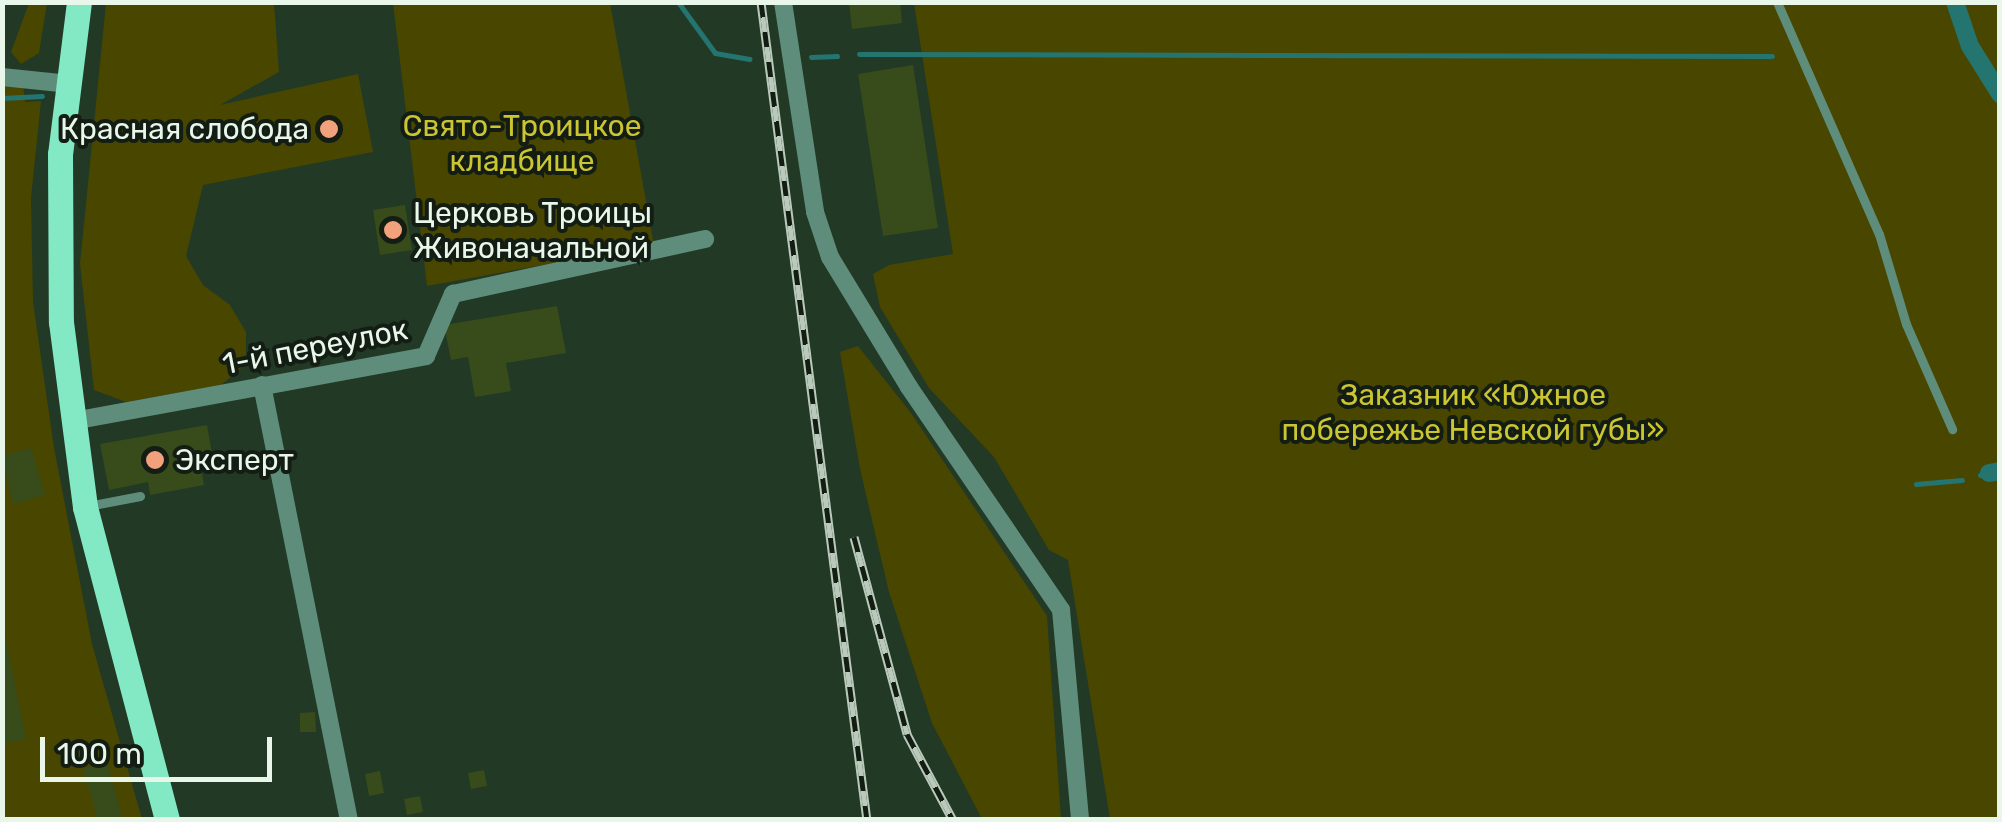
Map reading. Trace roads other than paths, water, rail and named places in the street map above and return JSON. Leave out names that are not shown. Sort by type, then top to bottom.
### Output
[{"type":"main road","points":[[79,2],[56,238],[73,420],[86,507],[167,820]]},
{"type":"street","points":[[783,2],[814,212],[830,257],[908,387],[1061,610],[1080,820]]},
{"type":"street","points":[[2,77],[70,84]]},
{"type":"street","name":"1-й переулок","points":[[73,420],[426,356],[453,294],[705,239]]},
{"type":"street","points":[[262,386],[350,820]]},
{"type":"lane","points":[[1776,2],[1879,234],[1906,324],[1952,430]]},
{"type":"lane","points":[[86,507],[140,496]]},
{"type":"waterway","points":[[678,2],[715,53],[749,59]]},
{"type":"waterway","points":[[1955,2],[1970,46],[2000,94]]},
{"type":"waterway","points":[[859,54],[1772,56]]},
{"type":"waterway","points":[[811,57],[837,56]]},
{"type":"waterway","points":[[2,98],[42,96]]},
{"type":"waterway","points":[[1989,473],[2000,471]]},
{"type":"waterway","points":[[1980,475],[1989,473]]},
{"type":"waterway","points":[[1916,484],[1962,480]]},
{"type":"railway","points":[[761,2],[867,820]]},
{"type":"railway","points":[[854,537],[907,734],[953,820]]},
{"type":"place","name":"Красная слобода","points":[[329,129]]},
{"type":"place","name":"Церковь Троицы Живоначальной","points":[[393,230]]},
{"type":"place","name":"Эксперт","points":[[155,460]]},
{"type":"park label","name":"Свято-Троицкое кладбище","points":[[522,143]]},
{"type":"park label","name":"Заказник «Южное побережье Невской губы»","points":[[1473,412]]}]
